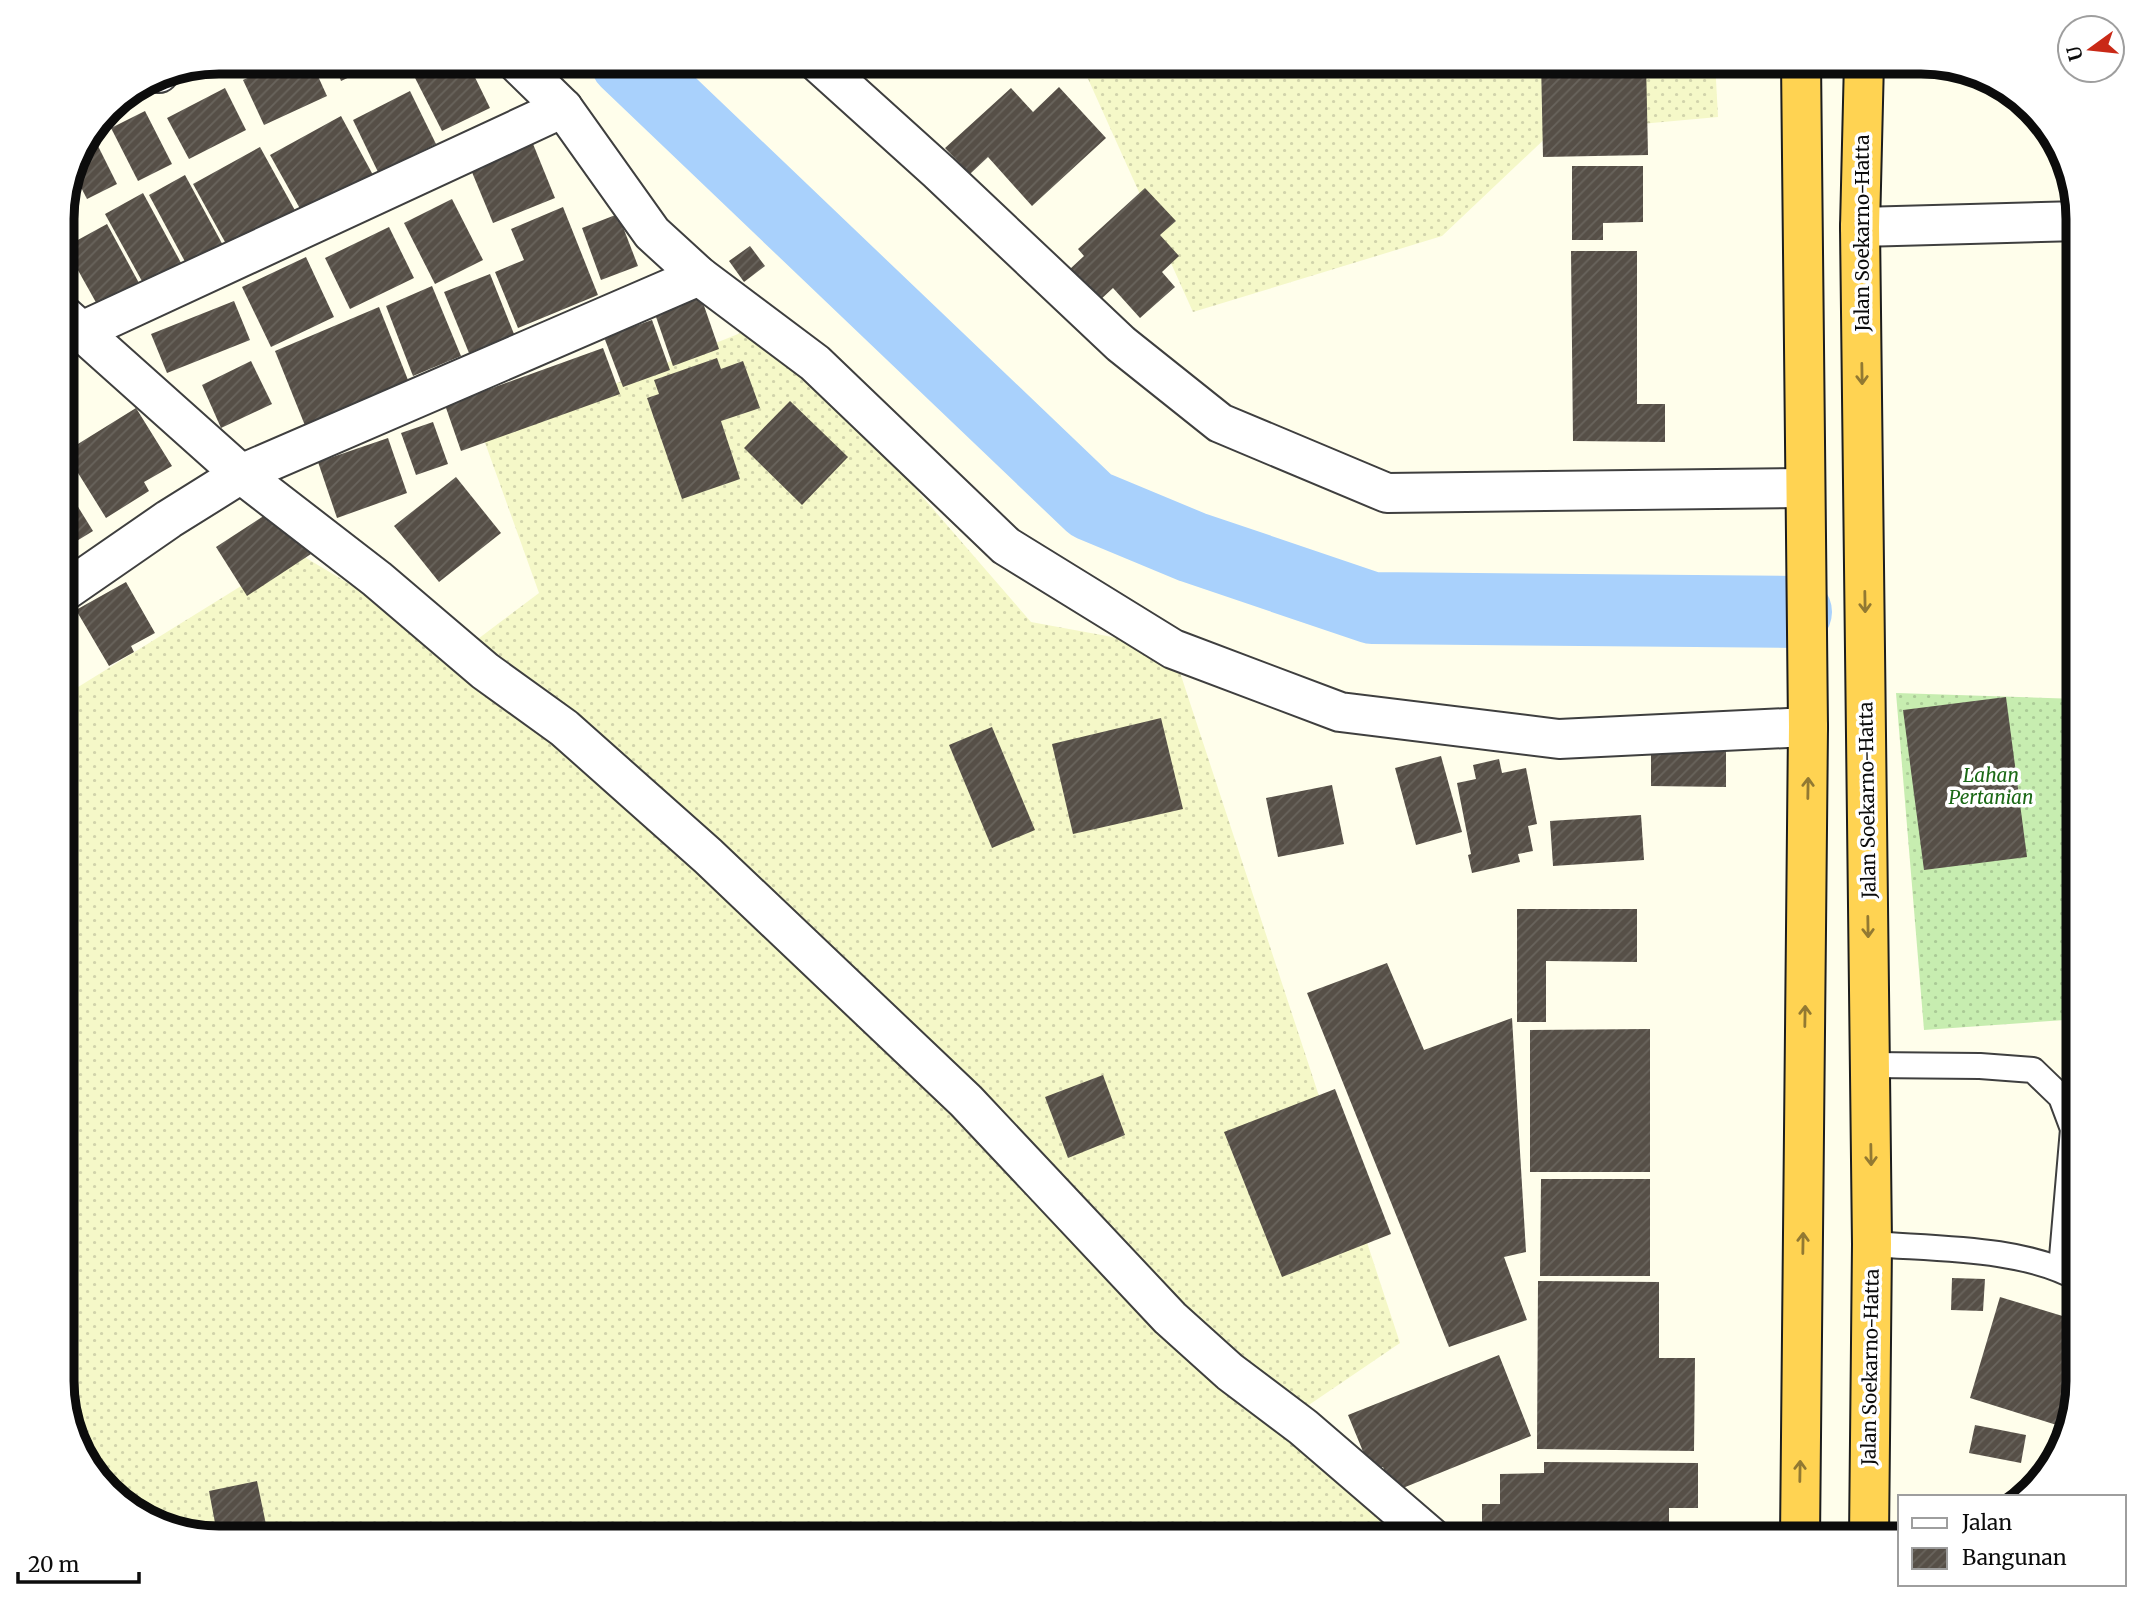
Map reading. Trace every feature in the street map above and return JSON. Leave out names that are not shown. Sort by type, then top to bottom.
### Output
[{"type":"highway","points":[[1800,1526],[1808,727],[1801,74]]},
{"type":"highway","name":"Jalan Soekarno-Hatta","points":[[1865,74],[1860,227],[1872,1244],[1869,1526]]},
{"type":"street","points":[[528,74],[563,108],[652,233],[699,276],[815,363],[1006,545],[1173,649],[1340,712],[1559,739],[1808,727]]},
{"type":"street","points":[[830,74],[939,172],[1121,344],[1220,424],[1387,493],[1804,488]]},
{"type":"street","points":[[74,321],[563,108]]},
{"type":"street","points":[[1860,227],[2066,221]]},
{"type":"street","points":[[74,585],[169,519],[241,474],[699,276]]},
{"type":"street","points":[[74,324],[241,474],[377,579],[485,671],[564,728],[708,856],[966,1101],[1170,1318],[1230,1372],[1303,1427],[1418,1526]]},
{"type":"lane","points":[[1870,1065],[1980,1066],[2033,1070],[2061,1097],[2066,1110]]},
{"type":"lane","points":[[1872,1244],[2005,1255],[2066,1273]]},
{"type":"green space","points":[[1086,74],[1716,74],[1718,117],[1552,132],[1442,236],[1193,312]]},
{"type":"green space","points":[[770,321],[1031,622],[1172,648],[1400,1343],[1297,1413],[1439,1526],[219,1526],[172,1519],[146,1507],[116,1484],[98,1462],[85,1437],[78,1419],[74,1391],[74,690],[296,552],[462,651],[539,593],[483,437]]},
{"type":"green space","name":"Lahan Pertanian","points":[[1896,693],[2066,699],[2066,1020],[1924,1030]]},
{"type":"building","points":[[256,74],[317,74],[327,96],[264,125],[243,80]]},
{"type":"building","points":[[338,74],[356,74],[341,81]]},
{"type":"building","points":[[413,74],[473,74],[490,108],[442,131]]},
{"type":"building","points":[[1541,74],[1646,74],[1648,155],[1543,157]]},
{"type":"building","points":[[1059,87],[1106,138],[1032,206],[988,157],[970,174],[945,148],[1011,88],[1033,112]]},
{"type":"building","points":[[225,88],[246,130],[189,159],[167,118]]},
{"type":"building","points":[[410,91],[436,144],[378,172],[353,120]]},
{"type":"building","points":[[145,111],[172,164],[138,181],[111,128]]},
{"type":"building","points":[[341,116],[373,175],[303,214],[270,155]]},
{"type":"building","points":[[531,139],[555,198],[493,223],[469,165]]},
{"type":"building","points":[[96,142],[117,184],[87,199],[78,181]]},
{"type":"building","points":[[260,147],[297,214],[230,251],[193,184]]},
{"type":"building","points":[[1572,166],[1643,166],[1643,222],[1603,223],[1603,240],[1572,240]]},
{"type":"building","points":[[185,175],[225,249],[189,269],[149,195]]},
{"type":"building","points":[[1145,188],[1176,221],[1160,235],[1179,256],[1162,272],[1175,287],[1140,318],[1113,288],[1099,301],[1070,269],[1084,256],[1078,249]]},
{"type":"building","points":[[143,193],[186,272],[148,292],[105,214]]},
{"type":"building","points":[[452,199],[483,260],[435,284],[404,223]]},
{"type":"building","points":[[563,207],[598,295],[518,328],[495,272],[524,260],[511,229]]},
{"type":"building","points":[[618,214],[638,266],[601,280],[582,228]]},
{"type":"building","points":[[107,224],[139,283],[98,306],[74,263],[74,242]]},
{"type":"building","points":[[389,227],[414,278],[350,309],[325,258]]},
{"type":"building","points":[[750,246],[765,266],[744,282],[729,261]]},
{"type":"building","points":[[1571,251],[1637,251],[1637,404],[1665,404],[1665,442],[1573,441]]},
{"type":"building","points":[[306,257],[334,317],[271,347],[242,287]]},
{"type":"building","points":[[490,274],[514,334],[469,353],[444,292]]},
{"type":"building","points":[[432,286],[461,356],[413,376],[386,306]]},
{"type":"building","points":[[701,297],[719,349],[673,366],[655,314]]},
{"type":"building","points":[[234,301],[250,340],[167,373],[151,334]]},
{"type":"building","points":[[379,307],[410,385],[306,428],[275,351]]},
{"type":"building","points":[[652,320],[670,370],[623,387],[604,337]]},
{"type":"building","points":[[603,348],[620,394],[461,451],[445,405]]},
{"type":"building","points":[[717,358],[721,369],[743,361],[760,408],[721,421],[740,479],[682,499],[647,398],[659,394],[654,380]]},
{"type":"building","points":[[251,361],[272,404],[221,428],[202,385]]},
{"type":"building","points":[[790,401],[848,457],[802,505],[744,448]]},
{"type":"building","points":[[136,408],[172,466],[144,482],[149,491],[106,518],[74,466],[74,446]]},
{"type":"building","points":[[433,422],[448,464],[416,475],[401,433]]},
{"type":"building","points":[[388,438],[407,493],[337,518],[318,462]]},
{"type":"building","points":[[456,477],[501,533],[439,582],[394,526]]},
{"type":"building","points":[[74,500],[93,531],[74,543]]},
{"type":"building","points":[[279,506],[311,554],[247,596],[216,547]]},
{"type":"building","points":[[126,582],[155,633],[131,646],[134,652],[109,666],[76,610]]},
{"type":"building","points":[[2006,697],[2027,857],[1924,870],[1903,710]]},
{"type":"building","points":[[1161,718],[1183,809],[1073,834],[1052,744]]},
{"type":"building","points":[[992,727],[1035,830],[992,848],[949,745]]},
{"type":"building","points":[[1651,743],[1726,743],[1726,787],[1651,786]]},
{"type":"building","points":[[1441,756],[1462,832],[1416,845],[1395,768]]},
{"type":"building","points":[[1499,759],[1502,773],[1526,768],[1537,824],[1528,826],[1533,851],[1518,854],[1520,862],[1472,873],[1468,855],[1471,854],[1457,783],[1476,779],[1473,765]]},
{"type":"building","points":[[1332,785],[1344,844],[1278,857],[1266,798]]},
{"type":"building","points":[[1641,815],[1644,860],[1553,866],[1550,821]]},
{"type":"building","points":[[1517,909],[1637,909],[1637,962],[1546,961],[1546,1022],[1517,1022]]},
{"type":"building","points":[[1387,963],[1424,1050],[1512,1018],[1526,1252],[1504,1257],[1527,1320],[1449,1347],[1307,993]]},
{"type":"building","points":[[1650,1029],[1650,1172],[1530,1172],[1530,1030]]},
{"type":"building","points":[[1103,1075],[1125,1135],[1068,1158],[1045,1097]]},
{"type":"building","points":[[1335,1089],[1391,1234],[1282,1277],[1224,1132]]},
{"type":"building","points":[[1541,1179],[1650,1179],[1650,1276],[1540,1276]]},
{"type":"building","points":[[1952,1278],[1985,1279],[1983,1311],[1951,1310]]},
{"type":"building","points":[[1538,1281],[1659,1282],[1659,1358],[1695,1358],[1694,1451],[1537,1449]]},
{"type":"building","points":[[2000,1297],[2066,1317],[2065,1400],[2060,1426],[1970,1398]]},
{"type":"building","points":[[1499,1355],[1531,1436],[1393,1492],[1383,1467],[1371,1471],[1348,1415]]},
{"type":"building","points":[[1975,1425],[2026,1435],[2021,1463],[1969,1453]]},
{"type":"building","points":[[1544,1462],[1698,1463],[1698,1508],[1669,1508],[1669,1526],[1482,1526],[1482,1504],[1500,1504],[1500,1474],[1544,1473]]},
{"type":"building","points":[[257,1481],[266,1526],[216,1526],[209,1491]]},
{"type":"waterway","points":[[640,74],[1091,505],[1192,547],[1372,608],[1796,612]]}]
